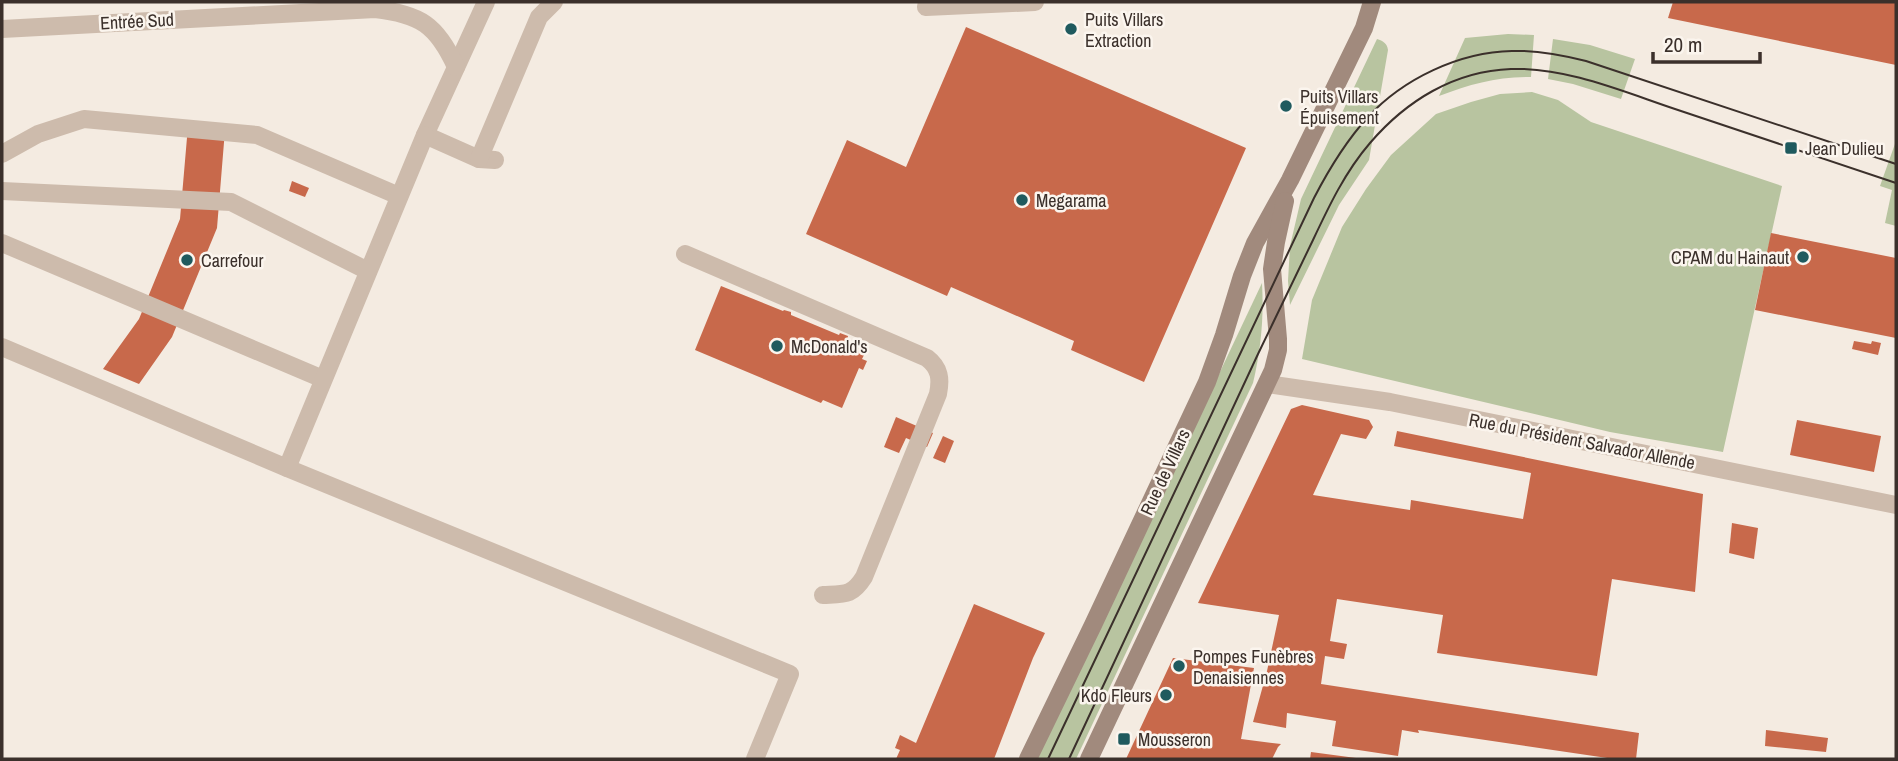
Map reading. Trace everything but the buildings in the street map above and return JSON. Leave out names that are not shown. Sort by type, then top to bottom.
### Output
[{"type":"street","points":[[287,468],[425,135],[486,2]]},
{"type":"street","points":[[425,135],[487,159],[539,17],[554,2]]},
{"type":"street","points":[[927,4],[1035,2]]},
{"type":"street","name":"Rue de Villars","points":[[1364,28],[1372,2]]},
{"type":"street","name":"Rue de Villars","points":[[1028,759],[1206,382],[1255,243],[1290,180],[1364,28],[1381,2]]},
{"type":"street","name":"Entrée Sud","points":[[2,29],[375,9],[410,15],[426,24],[442,41],[456,67]]},
{"type":"street","points":[[2,154],[37,134],[84,119],[257,135],[399,196]]},
{"type":"street","name":"Rue de Villars","points":[[1089,759],[1273,370],[1278,350],[1272,269],[1290,180]]},
{"type":"street","points":[[2,191],[231,202],[368,271]]},
{"type":"street","points":[[2,243],[323,379]]},
{"type":"street","points":[[685,254],[927,358],[939,373],[938,394],[864,577],[852,592],[823,595]]},
{"type":"street","points":[[2,347],[287,468],[790,674],[755,759]]},
{"type":"street","name":"Rue du Président Salvador Allende","points":[[1267,384],[1390,402],[1896,506]]},
{"type":"green space","points":[[1508,34],[1534,35],[1531,77],[1484,82],[1439,96],[1465,38]]},
{"type":"green space","points":[[1377,39],[1387,46],[1388,50],[1369,160],[1339,205],[1290,305],[1290,246],[1301,199]]},
{"type":"green space","points":[[1553,39],[1590,45],[1635,59],[1621,99],[1548,79]]},
{"type":"green space","points":[[1532,92],[1558,100],[1591,122],[1782,186],[1723,452],[1610,432],[1302,359],[1312,300],[1342,227],[1391,155],[1436,114],[1500,94]]},
{"type":"green space","points":[[1896,141],[1896,226],[1885,223],[1892,190],[1880,186]]},
{"type":"green space","points":[[1262,283],[1261,333],[1253,383],[1076,759],[1037,759]]},
{"type":"tram line","points":[[1048,759],[1314,198],[1352,136],[1382,103],[1398,91],[1433,70],[1472,56],[1512,51],[1549,53],[1586,61],[1896,164]]},
{"type":"tram line","points":[[1069,759],[1331,202],[1345,177],[1370,143],[1415,102],[1451,82],[1490,71],[1532,69],[1553,72],[1615,88],[1896,183]]},
{"type":"place","name":"Puits Villars Extraction","points":[[1071,29]]},
{"type":"place","name":"Puits Villars Épuisement","points":[[1286,106]]},
{"type":"place","name":"Jean Dulieu","points":[[1791,148]]},
{"type":"place","name":"Megarama","points":[[1022,200]]},
{"type":"place","name":"CPAM du Hainaut","points":[[1803,257]]},
{"type":"place","name":"Carrefour","points":[[187,260]]},
{"type":"place","name":"McDonald's","points":[[777,346]]},
{"type":"place","name":"Pompes Funèbres Denaisiennes","points":[[1179,666]]},
{"type":"place","name":"Kdo Fleurs","points":[[1166,695]]},
{"type":"place","name":"Mousseron","points":[[1124,739]]}]
